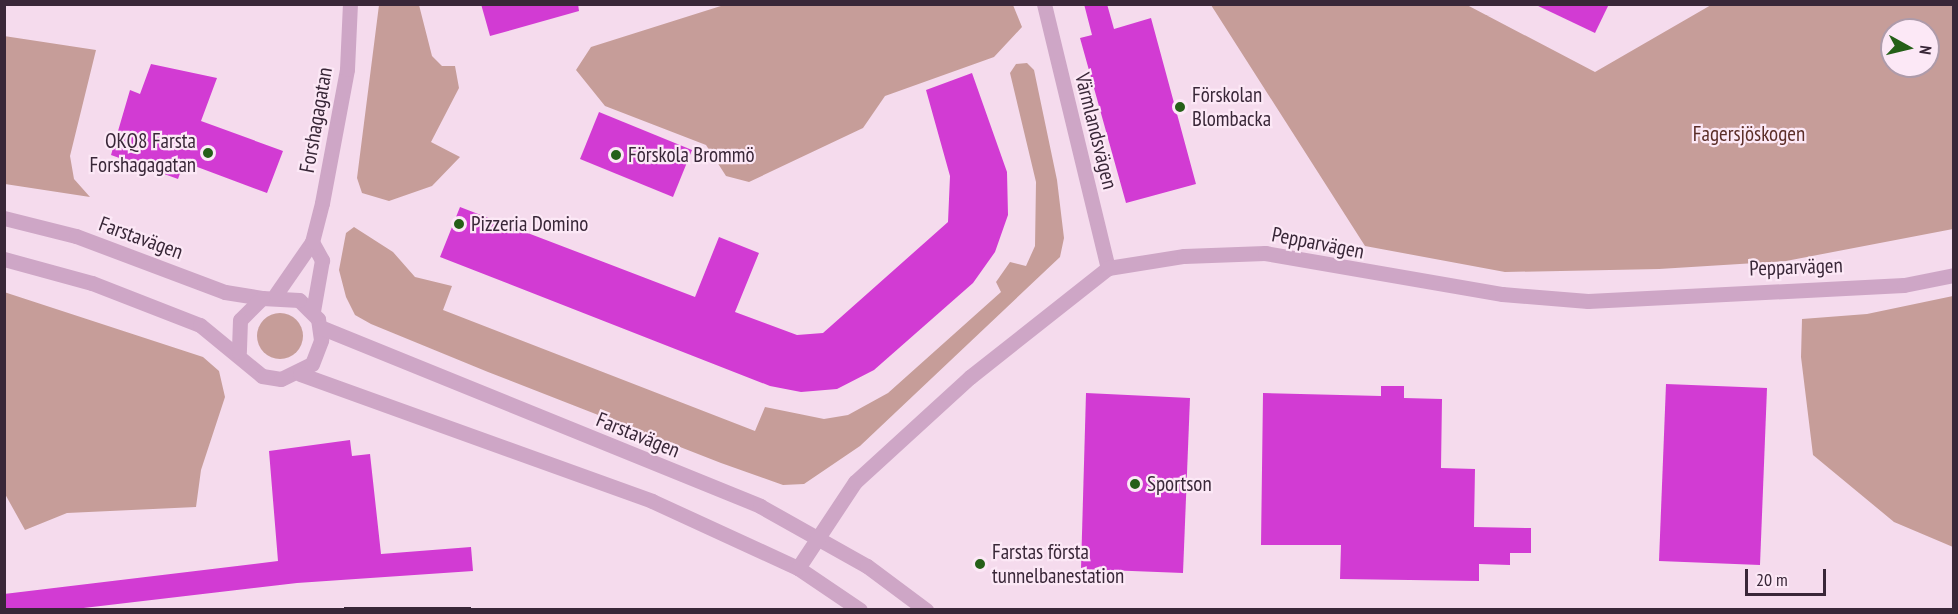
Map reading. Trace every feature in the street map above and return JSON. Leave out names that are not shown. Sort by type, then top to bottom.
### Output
[{"type":"street","name":"Forshagagatan","points":[[269,296],[312,242],[347,69],[350,4]]},
{"type":"street","name":"Värmlandsvägen","points":[[1044,4],[1108,268]]},
{"type":"street","name":"Farstavägen","points":[[4,218],[76,236],[225,292],[299,300],[313,311]]},
{"type":"street","name":"Forshagagatan","points":[[312,242],[322,260],[313,311]]},
{"type":"street","name":"Pepparvägen","points":[[798,568],[855,482],[970,377],[1108,268],[1184,256],[1265,253],[1492,293],[1588,301],[1904,285],[1953,275]]},
{"type":"street","points":[[4,259],[92,283],[200,325],[239,352],[262,376],[281,379],[300,374],[652,501],[798,568],[860,609]]},
{"type":"street","points":[[239,352],[240,320],[269,296]]},
{"type":"street","points":[[300,374],[319,350],[320,327],[313,311]]},
{"type":"street","name":"Farstavägen","points":[[320,327],[760,506],[818,536],[926,609]]},
{"type":"green space","points":[[379,5],[419,5],[432,56],[442,66],[455,66],[459,88],[431,142],[460,157],[432,186],[389,201],[362,193],[357,178]]},
{"type":"green space","points":[[724,5],[1013,5],[1022,27],[994,57],[885,96],[863,128],[749,182],[726,176],[706,145],[605,106],[576,70],[591,47]]},
{"type":"green space","name":"Fagersjöskogen","points":[[1211,5],[1467,5],[1595,72],[1711,5],[1953,5],[1953,229],[1786,261],[1659,269],[1505,272],[1365,246]]},
{"type":"green space","points":[[4,36],[96,50],[70,156],[74,179],[90,197],[5,184]]},
{"type":"green space","points":[[1027,63],[1034,70],[1057,180],[1064,238],[1060,257],[860,446],[804,484],[783,485],[488,372],[371,324],[355,315],[346,297],[339,270],[346,233],[354,227],[393,252],[415,277],[452,286],[443,310],[755,431],[765,407],[824,419],[848,415],[888,393],[1001,292],[996,282],[1010,262],[1026,266],[1035,246],[1036,182],[1010,73],[1016,64]]},
{"type":"green space","points":[[4,292],[203,357],[219,371],[225,397],[201,470],[196,507],[67,513],[25,530],[5,494]]},
{"type":"green space","points":[[1954,296],[1953,547],[1894,522],[1813,455],[1801,357],[1802,319],[1867,314]]},
{"type":"green space","points":[[280,313],[296,320],[303,336],[296,352],[280,359],[264,352],[257,336],[264,320]]},
{"type":"building","points":[[481,4],[578,4],[579,11],[490,36]]},
{"type":"building","points":[[1084,4],[1107,4],[1114,29],[1151,18],[1196,184],[1126,203],[1080,38],[1092,35]]},
{"type":"building","points":[[1534,4],[1609,4],[1595,33]]},
{"type":"building","points":[[151,64],[217,78],[201,121],[283,151],[267,193],[184,162],[178,179],[111,155],[130,90],[140,94]]},
{"type":"building","points":[[972,73],[1007,172],[1008,215],[995,252],[973,283],[874,370],[837,389],[801,392],[770,386],[440,257],[460,207],[695,297],[719,237],[759,253],[735,312],[797,335],[823,333],[948,222],[950,176],[926,90]]},
{"type":"building","points":[[599,112],[692,150],[673,197],[580,159]]},
{"type":"building","points":[[1666,384],[1767,388],[1760,565],[1659,561]]},
{"type":"building","points":[[1381,386],[1404,386],[1404,398],[1442,399],[1441,468],[1475,469],[1474,527],[1531,528],[1531,553],[1510,553],[1510,565],[1479,564],[1479,581],[1340,579],[1341,545],[1261,545],[1263,393],[1381,396]]},
{"type":"building","name":"Sportson","points":[[1086,393],[1190,398],[1183,573],[1081,569]]},
{"type":"building","points":[[350,440],[352,456],[370,454],[381,554],[471,547],[473,571],[297,583],[75,609],[4,609],[4,594],[278,561],[269,451]]},
{"type":"railway","points":[[344,610],[471,610]]},
{"type":"place","name":"Förskolan Blombacka","points":[[1180,107]]},
{"type":"place","name":"OKQ8 Farsta Forshagagatan","points":[[208,153]]},
{"type":"place","name":"Förskola Brommö","points":[[616,155]]},
{"type":"place","name":"Pizzeria Domino","points":[[459,224]]},
{"type":"place","name":"Sportson","points":[[1135,484]]},
{"type":"place","name":"Farstas första tunnelbanestation","points":[[980,564]]}]
